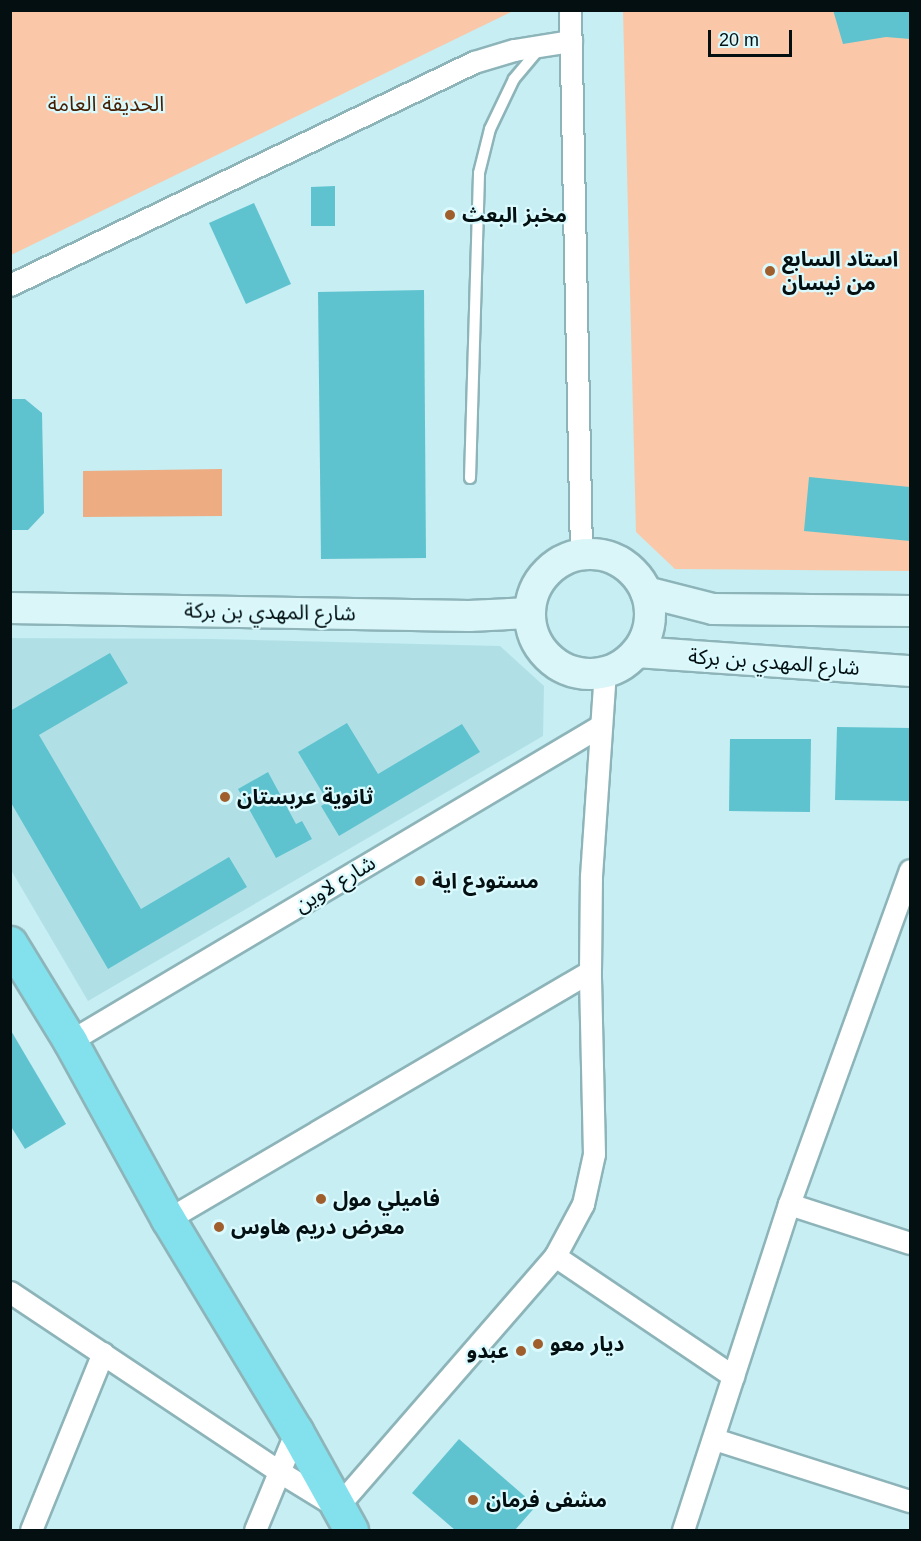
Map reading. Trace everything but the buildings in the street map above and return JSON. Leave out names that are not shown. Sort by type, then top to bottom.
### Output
[{"type":"highway","points":[[10,944],[70,1041],[168,1218],[296,1431],[344,1519]]},
{"type":"street","points":[[570,10],[581,555]]},
{"type":"street","points":[[10,285],[474,62],[514,50],[571,41]]},
{"type":"street","points":[[581,555],[601,555],[620,562],[636,575],[646,592],[650,613],[647,633],[637,652],[622,665],[605,673],[586,675],[568,671],[552,662],[540,648],[532,632],[530,614],[534,592],[545,574],[561,561],[581,555]]},
{"type":"street","points":[[646,592],[713,609],[910,611]]},
{"type":"street","name":"شارع المهدي بن بركة","points":[[10,608],[469,616],[530,614]]},
{"type":"street","name":"شارع المهدي بن بركة","points":[[637,652],[910,671]]},
{"type":"street","points":[[10,1292],[280,1472],[344,1519],[555,1256],[583,1204],[594,1154],[590,971],[591,876],[605,673]]},
{"type":"street","name":"شارع لاوين","points":[[70,1041],[600,726]]},
{"type":"street","points":[[683,1530],[789,1204],[910,870]]},
{"type":"street","points":[[168,1218],[590,971]]},
{"type":"street","points":[[789,1204],[910,1243]]},
{"type":"street","points":[[555,1256],[733,1376]]},
{"type":"street","points":[[31,1530],[103,1353]]},
{"type":"street","points":[[255,1530],[296,1431]]},
{"type":"street","points":[[714,1438],[910,1501]]},
{"type":"lane","points":[[470,478],[479,173],[490,129],[514,79],[543,45]]},
{"type":"shaded area","points":[[222,469],[222,516],[83,517],[83,471]]},
{"type":"shaded area","name":"ثانوية عربستان","points":[[10,638],[213,639],[500,646],[544,686],[543,736],[88,1001],[11,870]]},
{"type":"green space","name":"الحديقة العامة","points":[[11,10],[513,10],[513,11],[11,255]]},
{"type":"green space","name":"استاد السابع من نيسان","points":[[623,11],[910,11],[910,571],[675,569],[636,532]]},
{"type":"place","name":"مخبز البعث","points":[[450,215]]},
{"type":"place","name":"استاد السابع من نيسان","points":[[770,271]]},
{"type":"place","name":"ثانوية عربستان","points":[[225,797]]},
{"type":"place","name":"مستودع اية","points":[[420,881]]},
{"type":"place","name":"فاميلي مول","points":[[321,1199]]},
{"type":"place","name":"معرض دريم هاوس","points":[[219,1227]]},
{"type":"place","name":"ديار معو","points":[[538,1344]]},
{"type":"place","name":"عبدو","points":[[521,1351]]},
{"type":"place","name":"مشفى فرمان","points":[[473,1500]]}]
